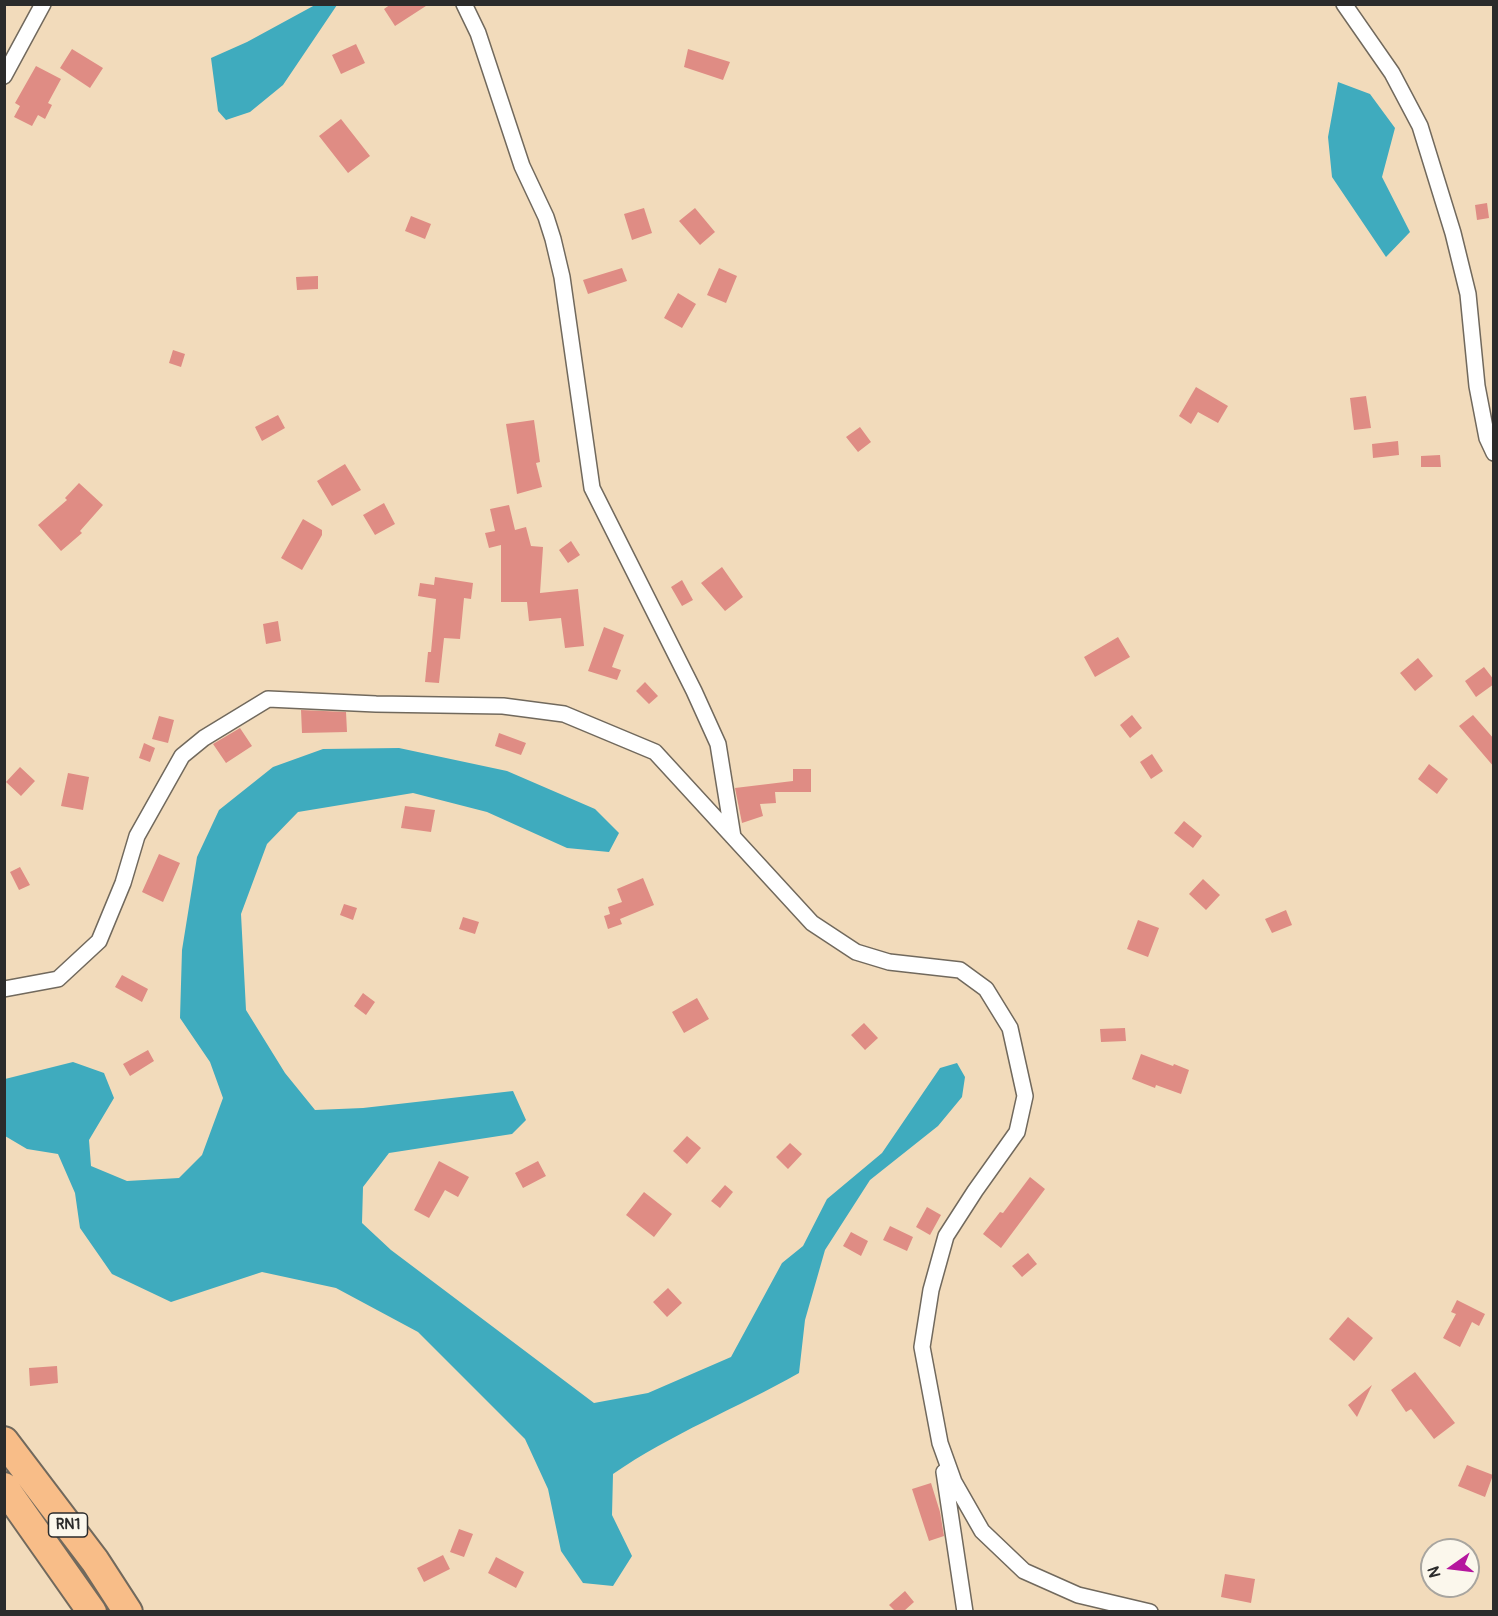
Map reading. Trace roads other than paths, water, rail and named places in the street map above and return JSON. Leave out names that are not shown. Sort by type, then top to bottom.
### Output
[{"type":"highway","name":"RN1","points":[[4,1441],[95,1561],[128,1611]]},
{"type":"highway","name":"RN1","points":[[4,1487],[92,1611]]},
{"type":"street","points":[[4,76],[43,4]]},
{"type":"street","points":[[464,4],[478,33],[522,166],[554,239],[562,277],[592,488],[694,691],[718,744],[733,837]]},
{"type":"street","points":[[1344,4],[1392,73],[1420,126],[1453,233],[1468,294],[1477,386],[1487,438],[1494,453]]},
{"type":"street","points":[[4,989],[58,979],[99,941],[123,883],[137,837],[182,756],[204,738],[268,699],[503,706],[564,714],[655,752],[812,923],[856,952],[889,962],[960,970],[986,989],[1010,1028],[1024,1096],[1017,1132],[946,1236],[931,1290],[922,1347],[940,1443],[965,1611]]},
{"type":"street","points":[[940,1443],[954,1482],[982,1531],[1024,1571],[1078,1595],[1150,1611]]},
{"type":"water","points":[[315,5],[337,5],[283,85],[250,112],[226,120],[218,111],[211,58],[247,42]]},
{"type":"water","points":[[1338,82],[1370,94],[1395,128],[1382,177],[1410,232],[1386,257],[1332,177],[1328,137]]},
{"type":"water","points":[[399,748],[507,771],[595,809],[619,833],[609,852],[567,848],[487,812],[413,793],[298,812],[267,844],[241,914],[246,1010],[285,1073],[315,1110],[363,1108],[513,1091],[526,1120],[512,1134],[389,1153],[363,1187],[362,1223],[391,1250],[594,1403],[648,1393],[731,1357],[782,1263],[803,1246],[827,1199],[882,1153],[940,1068],[957,1063],[965,1077],[962,1097],[938,1126],[870,1180],[825,1250],[805,1320],[799,1373],[658,1446],[613,1474],[612,1515],[632,1556],[613,1586],[583,1583],[561,1551],[548,1489],[525,1439],[418,1332],[336,1288],[262,1272],[171,1302],[112,1274],[80,1228],[75,1193],[58,1154],[27,1149],[5,1136],[5,1079],[73,1062],[104,1073],[114,1098],[89,1140],[91,1166],[127,1181],[179,1178],[202,1155],[223,1098],[210,1062],[180,1018],[182,950],[197,857],[219,810],[273,767],[323,749]]}]
